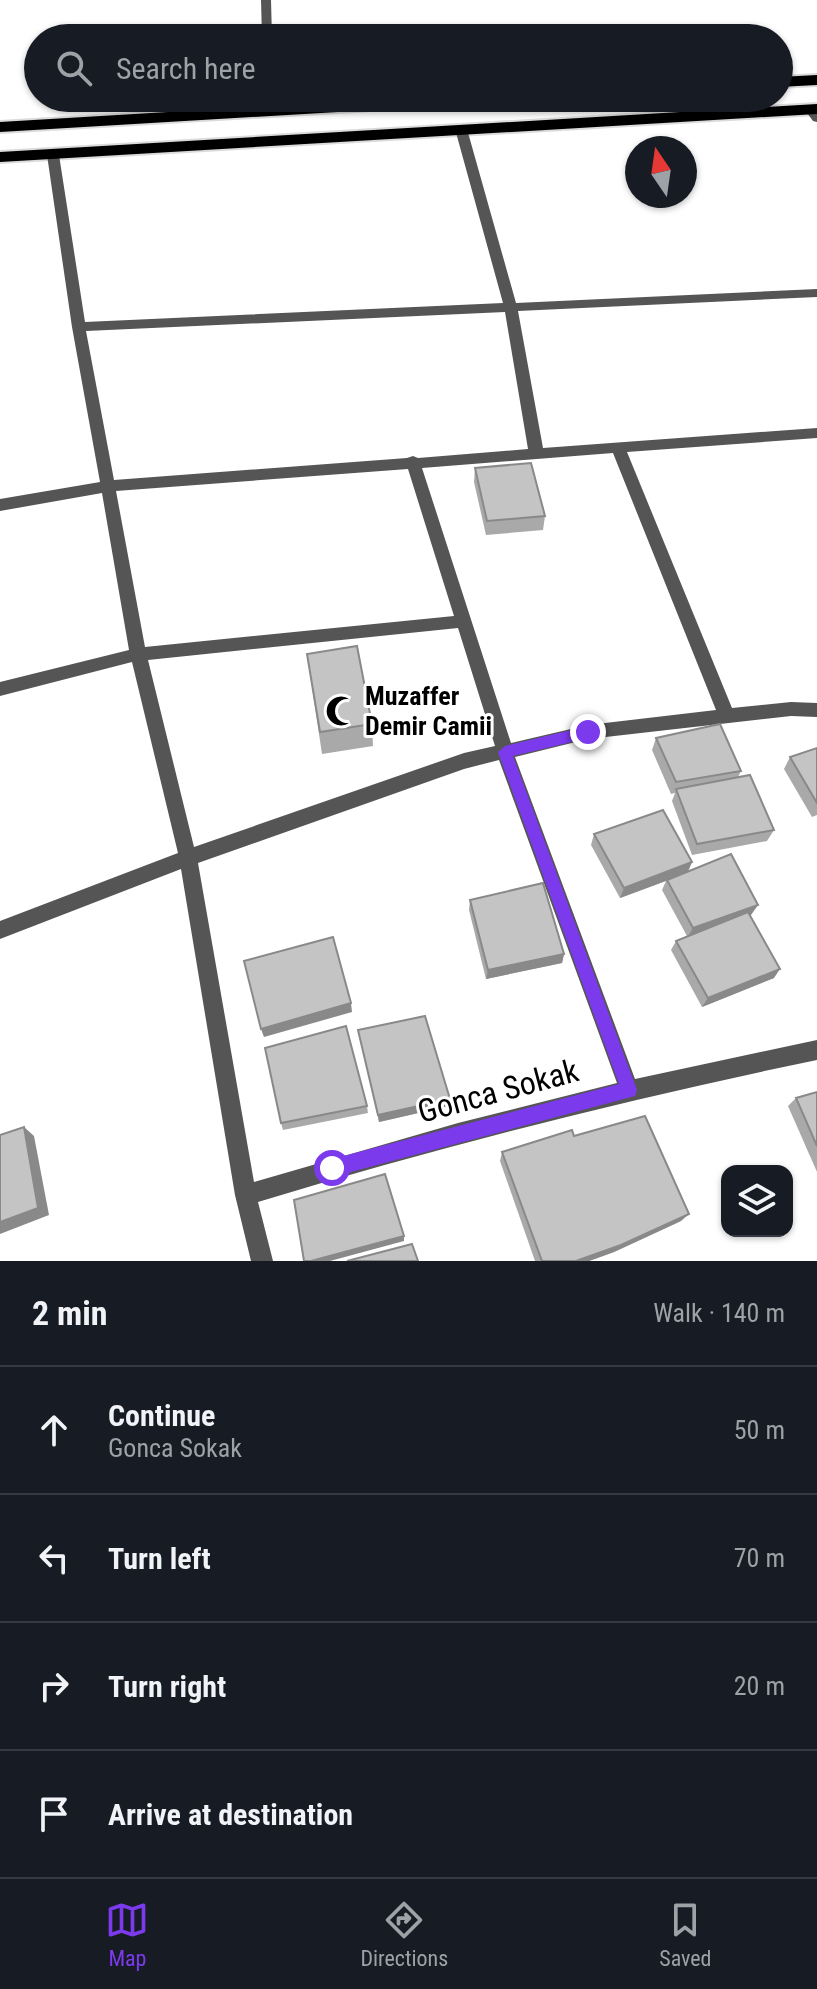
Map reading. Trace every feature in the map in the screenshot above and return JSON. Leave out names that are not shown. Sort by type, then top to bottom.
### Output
[{"type":"highway","points":[[793,81],[817,80]]},
{"type":"highway","points":[[0,127],[175,112]]},
{"type":"highway","points":[[0,157],[461,129],[815,112]]},
{"type":"street","points":[[266,0],[267,24]]},
{"type":"street","points":[[461,129],[511,307],[536,452]]},
{"type":"street","points":[[53,155],[79,327],[138,654],[188,858],[246,1195],[262,1261]]},
{"type":"street","points":[[79,327],[817,293]]},
{"type":"street","points":[[0,505],[109,486],[536,452],[815,436]]},
{"type":"street","points":[[618,447],[727,716]]},
{"type":"street","points":[[413,461],[505,752],[629,1090]]},
{"type":"street","points":[[0,689],[138,654],[464,621]]},
{"type":"street","points":[[0,930],[188,858],[464,761],[588,732],[791,709],[817,710]]},
{"type":"street","name":"Gonca Sokak","points":[[246,1195],[332,1168],[629,1090],[817,1050]]},
{"type":"building","points":[[531,463],[545,516],[487,521],[475,468]]},
{"type":"building","name":"Muzaffer Demir Camii","points":[[357,646],[372,724],[320,732],[307,654]]},
{"type":"building","points":[[720,724],[741,771],[676,782],[656,738]]},
{"type":"building","points":[[817,748],[817,803],[790,757]]},
{"type":"building","points":[[750,775],[774,830],[697,844],[676,789]]},
{"type":"building","points":[[663,810],[692,862],[624,888],[594,834]]},
{"type":"building","points":[[731,854],[758,905],[693,928],[667,880]]},
{"type":"building","points":[[543,883],[564,954],[488,970],[470,900]]},
{"type":"building","points":[[748,912],[780,969],[708,998],[676,941]]},
{"type":"building","points":[[333,937],[351,1003],[261,1029],[244,961]]},
{"type":"building","points":[[425,1016],[450,1099],[378,1115],[358,1030]]},
{"type":"building","points":[[346,1026],[367,1106],[281,1123],[265,1048]]},
{"type":"building","points":[[817,1092],[817,1146],[796,1098]]},
{"type":"building","points":[[645,1116],[689,1214],[621,1245],[576,1261],[542,1261],[502,1152],[572,1130],[574,1136]]},
{"type":"building","points":[[24,1127],[38,1208],[0,1222],[0,1135]]},
{"type":"building","points":[[385,1174],[404,1236],[304,1261],[294,1200]]},
{"type":"building","points":[[412,1244],[418,1261],[347,1261]]},
{"type":"place","name":"Muzaffer Demir Camii","points":[[341,711]]},
{"type":"route","points":[[332,1168],[629,1090],[505,752],[588,732]]}]
